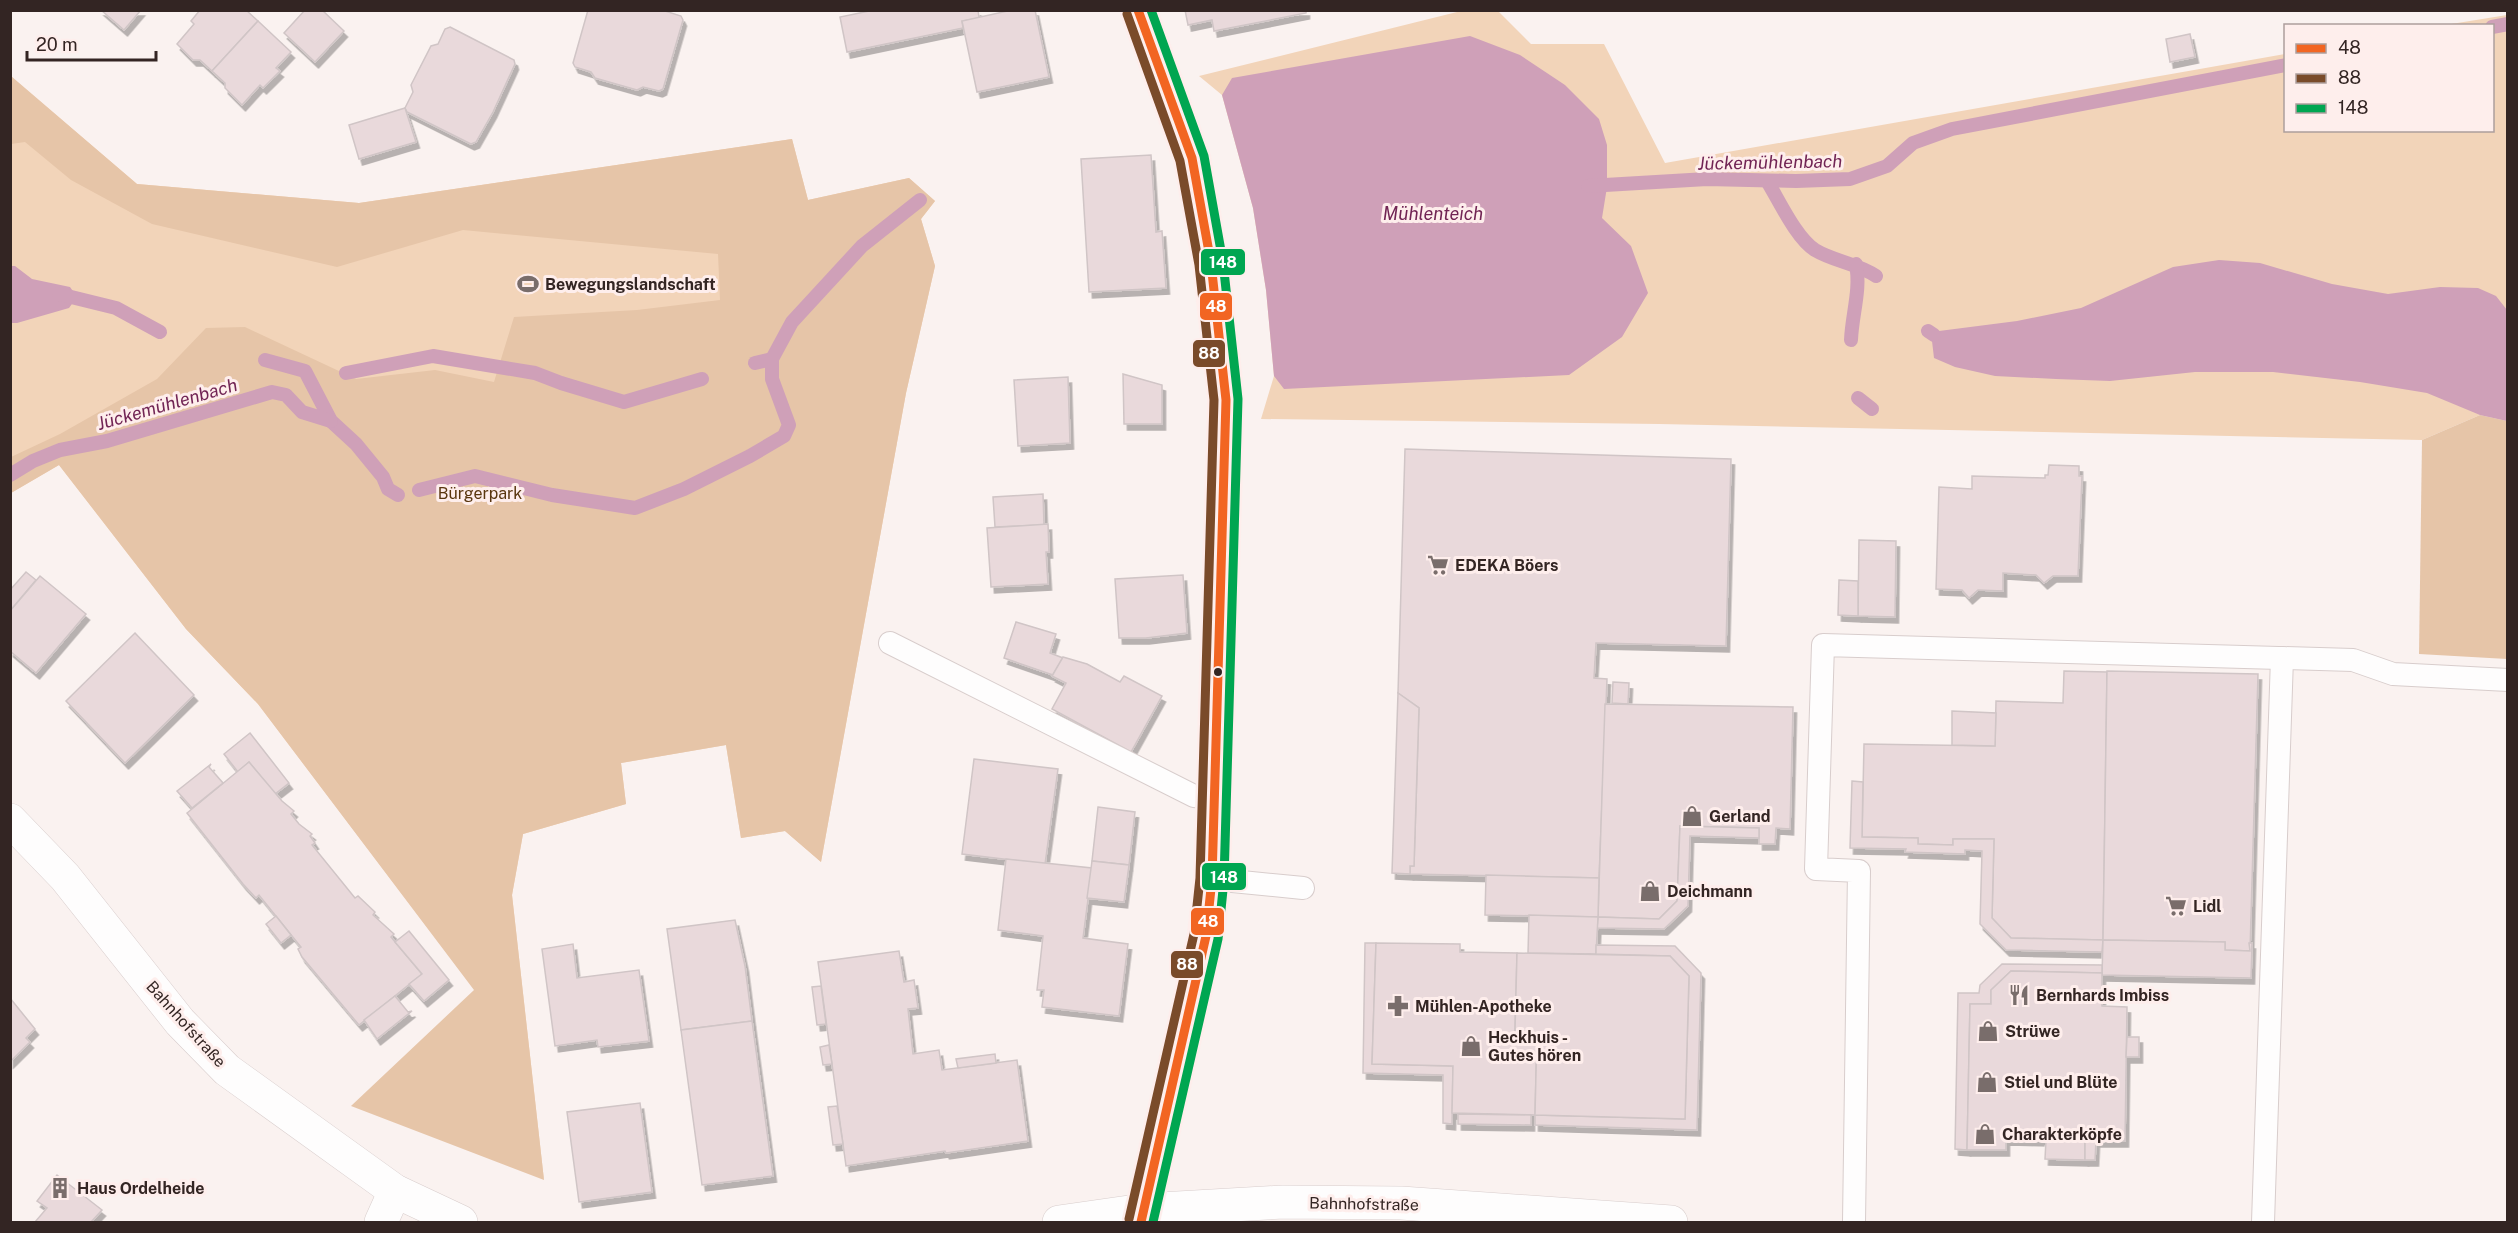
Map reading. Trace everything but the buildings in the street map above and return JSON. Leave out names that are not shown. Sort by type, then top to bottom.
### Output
[{"type":"street","points":[[1138,10],[1191,158],[1211,263],[1226,400],[1212,879],[1206,936],[1142,1216]]},
{"type":"street","name":"Bahnhofstraße","points":[[10,820],[65,877],[180,1022],[227,1070],[395,1191],[461,1222]]},
{"type":"street","points":[[381,1222],[395,1191]]},
{"type":"street","name":"Bahnhofstraße","points":[[1059,1222],[1282,1202],[1401,1203],[1671,1222]]},
{"type":"lane","points":[[890,643],[1194,796],[1215,798]]},
{"type":"lane","points":[[1854,1222],[1859,871],[1816,869],[1823,645],[2354,660],[2393,674],[2508,680]]},
{"type":"lane","points":[[2263,1222],[2282,658]]},
{"type":"lane","points":[[1212,879],[1303,888]]},
{"type":"green space","points":[[1497,10],[1531,44],[1604,44],[1665,163],[2284,54],[2284,132],[2494,132],[2494,24],[2451,24],[2507,15],[2507,421],[2480,415],[2422,440],[1659,424],[1261,419],[1274,376],[1266,290],[1253,208],[1222,95],[1199,76],[1461,11]]},
{"type":"green space","name":"Bürgerpark","points":[[10,76],[137,184],[359,203],[792,139],[808,200],[909,178],[935,201],[921,219],[935,266],[906,393],[821,862],[785,831],[741,838],[726,745],[621,763],[626,804],[523,834],[512,895],[544,1180],[474,989],[258,704],[186,629],[59,465],[11,493]]},
{"type":"green space","name":"Bürgerpark","points":[[11,76],[137,184],[359,203],[792,139],[808,200],[909,178],[935,201],[921,219],[935,266],[906,393],[821,862],[785,831],[741,838],[726,745],[621,763],[626,804],[523,834],[512,895],[544,1180],[351,1106],[474,990],[258,704],[186,629],[59,465],[11,493],[11,457],[60,434],[157,379],[206,328],[245,327],[356,379],[435,370],[494,382],[514,317],[637,310],[720,300],[718,254],[463,230],[337,267],[152,224],[71,180],[25,142],[11,144]]},
{"type":"green space","points":[[2480,415],[2507,421],[2507,659],[2419,654],[2422,440]]},
{"type":"water","name":"Mühlenteich","points":[[1470,36],[1520,55],[1565,85],[1599,119],[1607,145],[1607,187],[1602,218],[1631,246],[1648,293],[1622,337],[1569,375],[1284,389],[1274,376],[1266,290],[1253,208],[1222,95],[1232,78]]},
{"type":"water","points":[[2219,260],[2260,263],[2332,284],[2388,294],[2440,287],[2478,288],[2496,296],[2507,310],[2507,421],[2480,415],[2427,393],[2360,382],[2273,372],[2195,372],[2110,381],[2056,379],[1995,376],[1955,367],[1934,358],[1932,341],[1939,331],[2017,321],[2081,308],[2173,267]]},
{"type":"water","points":[[11,266],[15,266],[32,279],[70,287],[77,297],[69,308],[11,323]]},
{"type":"waterway","name":"Jückemühlenbach","points":[[2494,27],[2508,24]]},
{"type":"waterway","name":"Jückemühlenbach","points":[[1588,186],[1707,179],[1796,181],[1850,179],[1887,166],[1913,143],[1952,129],[2284,65]]},
{"type":"waterway","points":[[1767,181],[1795,228],[1808,244],[1823,254],[1876,276]]},
{"type":"waterway","name":"Jückemühlenbach","points":[[419,490],[475,476],[552,495],[635,508],[684,489],[750,456],[784,436],[789,425],[772,379],[772,359],[792,322],[862,246],[920,200]]},
{"type":"waterway","points":[[1851,340],[1857,293],[1856,264]]},
{"type":"waterway","name":"Jückemühlenbach","points":[[59,294],[116,308],[160,332]]},
{"type":"waterway","points":[[1928,331],[1934,335]]},
{"type":"waterway","name":"Jückemühlenbach","points":[[346,373],[433,356],[535,373],[624,402],[702,379]]},
{"type":"waterway","name":"Jückemühlenbach","points":[[755,363],[772,359]]},
{"type":"waterway","name":"Jückemühlenbach","points":[[265,360],[305,371],[331,421],[356,444],[383,477],[388,489],[398,495]]},
{"type":"waterway","name":"Jückemühlenbach","points":[[10,475],[33,461],[60,450],[107,441],[272,392],[286,395],[302,412],[331,421]]},
{"type":"waterway","points":[[1858,398],[1872,409]]},
{"type":"transit line","name":"48","points":[[1138,10],[1192,158],[1211,263],[1226,400],[1212,879],[1206,936],[1141,1222]]},
{"type":"transit line","name":"148","points":[[1151,10],[1204,156],[1223,262],[1238,399],[1224,880],[1218,939],[1153,1222]]},
{"type":"transit line","name":"88","points":[[1127,14],[1180,161],[1199,265],[1214,400],[1200,878],[1194,934],[1129,1219]]},
{"type":"place","name":"Bewegungslandschaft","points":[[528,284]]},
{"type":"place","name":"EDEKA Böers","points":[[1438,565]]},
{"type":"place","name":"Gerland","points":[[1692,816]]},
{"type":"place","name":"Deichmann","points":[[1650,891]]},
{"type":"place","name":"Lidl","points":[[2176,906]]},
{"type":"place","name":"Bernhards Imbiss","points":[[2019,995]]},
{"type":"place","name":"Mühlen-Apotheke","points":[[1398,1006]]},
{"type":"place","name":"Strüwe","points":[[1988,1031]]},
{"type":"place","name":"Heckhuis - Gutes hören","points":[[1471,1046]]},
{"type":"place","name":"Stiel und Blüte","points":[[1987,1082]]},
{"type":"place","name":"Charakterköpfe","points":[[1985,1134]]},
{"type":"place","name":"Haus Ordelheide","points":[[60,1188]]}]
